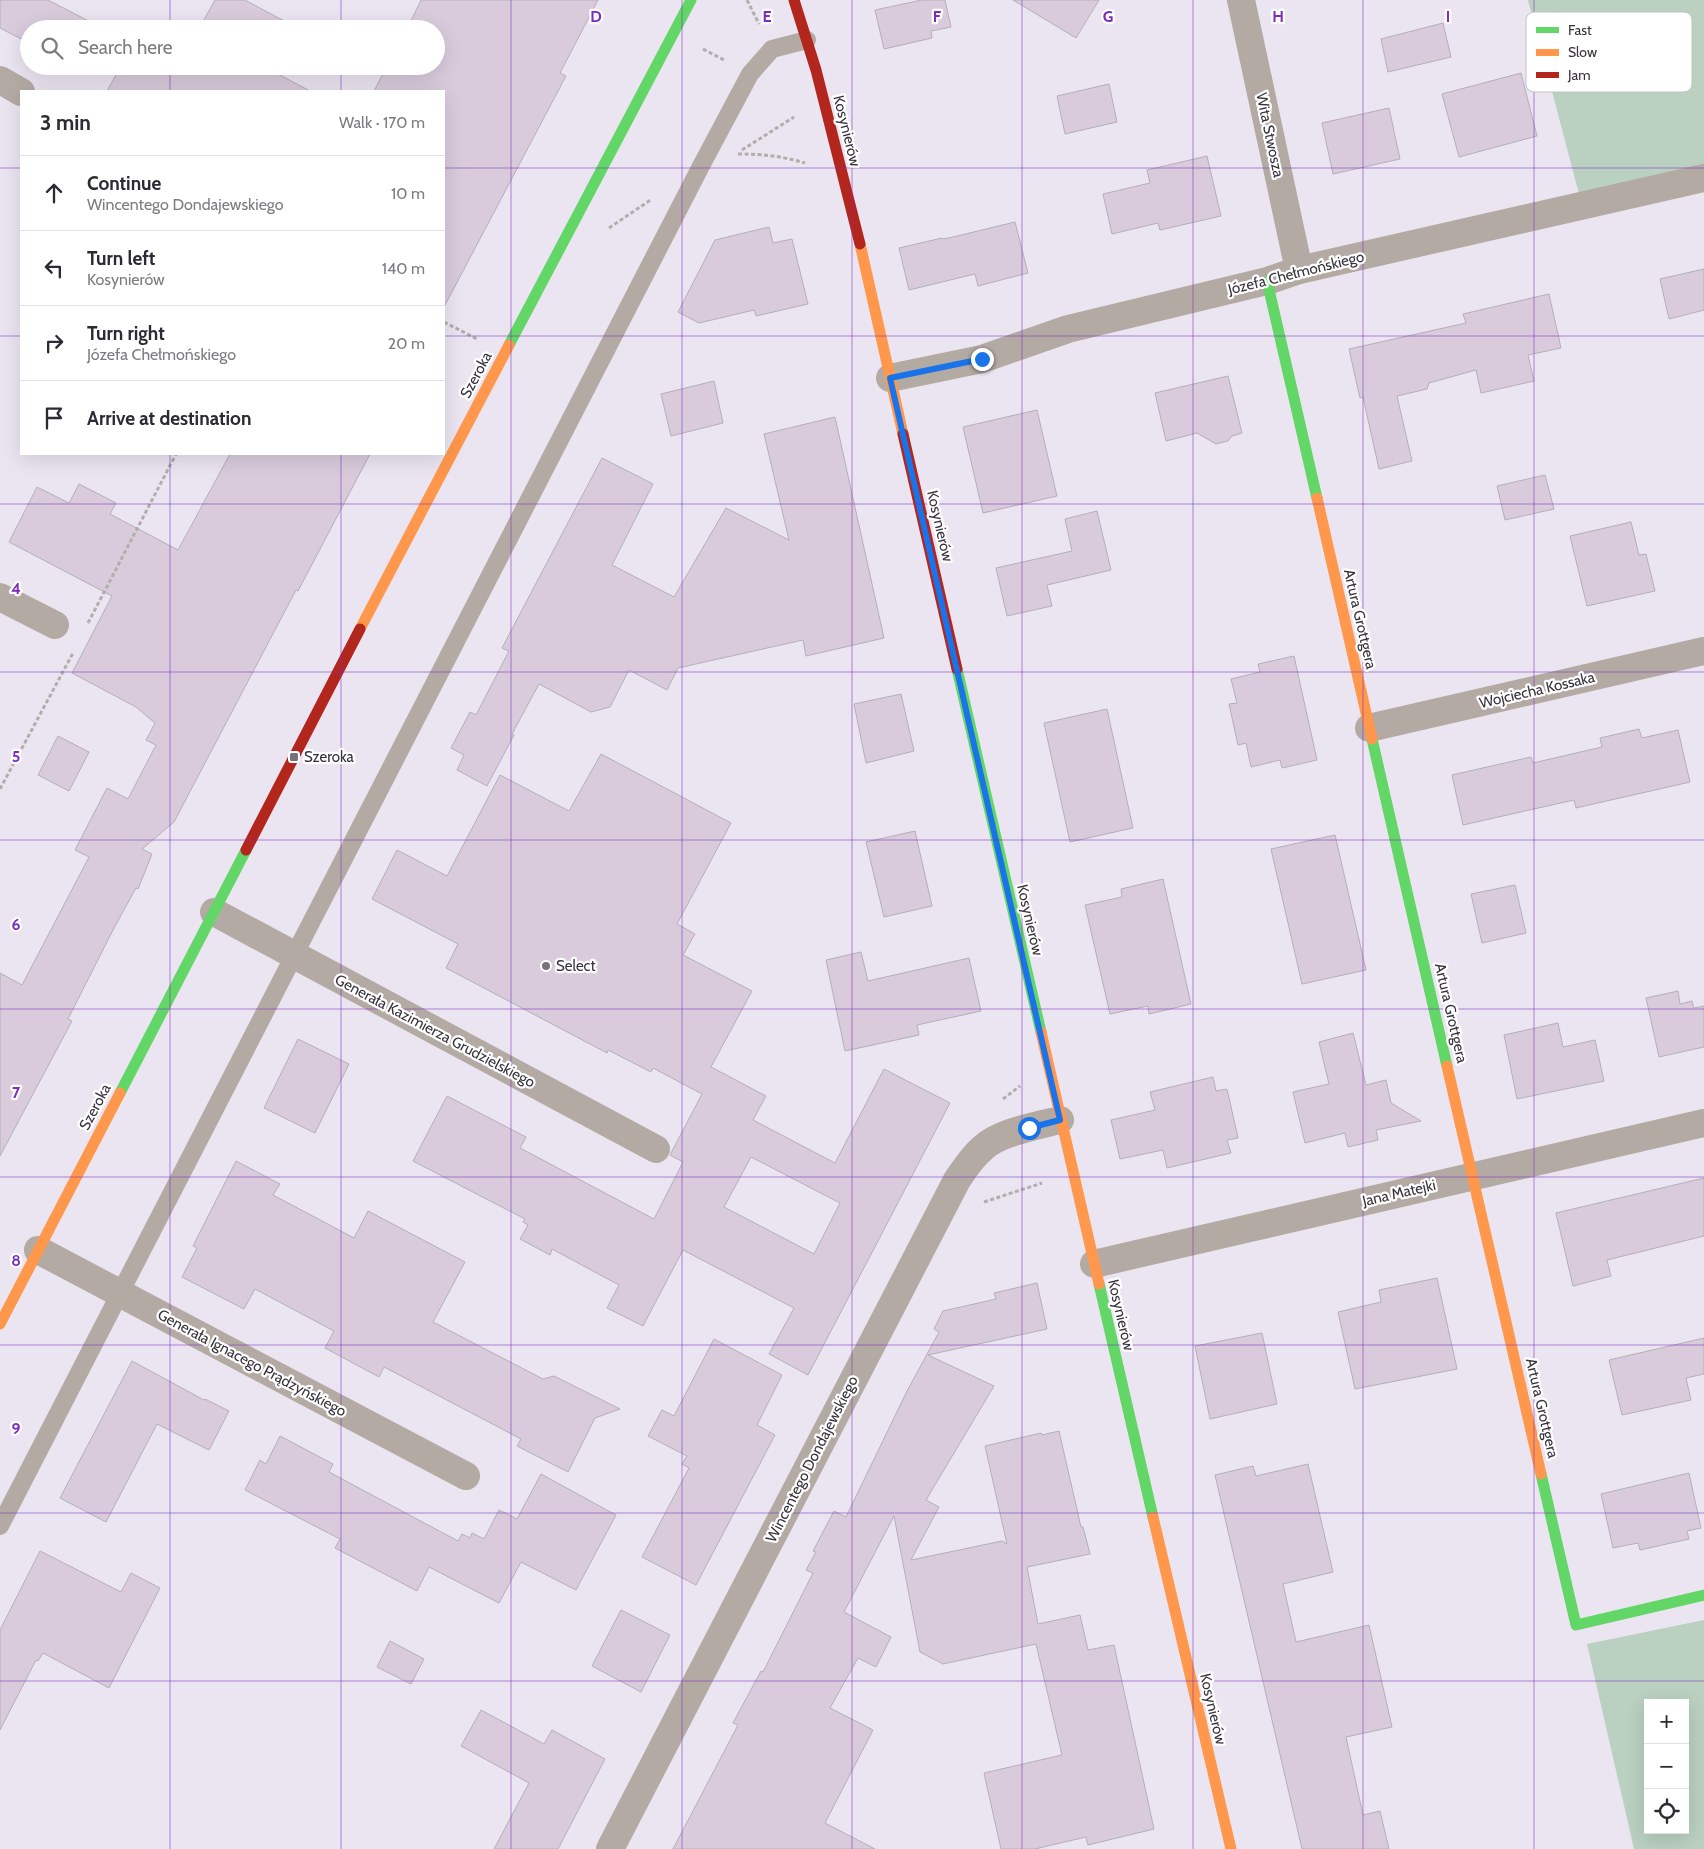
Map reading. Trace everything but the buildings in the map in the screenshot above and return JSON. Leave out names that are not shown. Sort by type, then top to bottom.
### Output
[{"type":"street","name":"Szeroka","points":[[0,1324],[384,582],[691,0]]},
{"type":"street","name":"Kosynierów","points":[[794,0],[807,40],[855,224],[1060,1120],[1231,1849]]},
{"type":"street","name":"Wita Stwosza","points":[[1241,0],[1299,270]]},
{"type":"street","points":[[0,80],[20,91]]},
{"type":"street","name":"Józefa Chełmońskiego","points":[[890,378],[982,359],[1068,328],[1267,281],[1299,270],[1704,178]]},
{"type":"street","name":"Artura Grottgera","points":[[1267,281],[1576,1625],[1704,1595]]},
{"type":"street","points":[[0,597],[55,625]]},
{"type":"street","name":"Wojciecha Kossaka","points":[[1369,728],[1704,652]]},
{"type":"street","name":"Generała Kazimierza Grudzielskiego","points":[[214,912],[656,1149]]},
{"type":"street","name":"Wincentego Dondajewskiego","points":[[610,1849],[957,1180],[973,1158],[993,1140],[1060,1120]]},
{"type":"street","name":"Jana Matejki","points":[[1094,1264],[1704,1123]]},
{"type":"street","name":"Generała Ignacego Prądzyńskiego","points":[[38,1250],[466,1476]]},
{"type":"lane","points":[[0,1526],[750,74],[772,49],[807,40]]},
{"type":"path","points":[[735,154],[762,154],[788,157],[808,164]]},
{"type":"green space","points":[[1528,0],[1704,0],[1704,165],[1579,194],[1552,92],[1692,92],[1692,12],[1531,12]]},
{"type":"green space","points":[[1704,1620],[1704,1849],[1634,1849],[1587,1644]]},
{"type":"traffic: fast","points":[[509,345],[691,0]]},
{"type":"traffic: fast","points":[[1267,281],[1317,498]]},
{"type":"traffic: fast","points":[[957,669],[1041,1032]]},
{"type":"traffic: fast","points":[[1372,739],[1447,1066]]},
{"type":"traffic: fast","points":[[120,1093],[246,850]]},
{"type":"traffic: fast","points":[[1099,1284],[1153,1517]]},
{"type":"traffic: fast","points":[[1541,1474],[1576,1625],[1704,1595]]},
{"type":"traffic: slow","points":[[860,244],[903,434]]},
{"type":"traffic: slow","points":[[360,629],[509,345]]},
{"type":"traffic: slow","points":[[1317,498],[1372,739]]},
{"type":"traffic: slow","points":[[1041,1032],[1099,1284]]},
{"type":"traffic: slow","points":[[1447,1066],[1541,1474]]},
{"type":"traffic: slow","points":[[0,1324],[120,1093]]},
{"type":"traffic: slow","points":[[1153,1517],[1231,1849]]},
{"type":"traffic: jam","points":[[794,0],[816,70],[860,244]]},
{"type":"traffic: jam","points":[[903,434],[957,669]]},
{"type":"traffic: jam","points":[[246,850],[360,629]]},
{"type":"place","name":"Szeroka","points":[[294,757]]},
{"type":"place","name":"Select","points":[[546,966]]},
{"type":"route","points":[[982,359],[890,378],[1060,1120],[1029,1128]]}]
